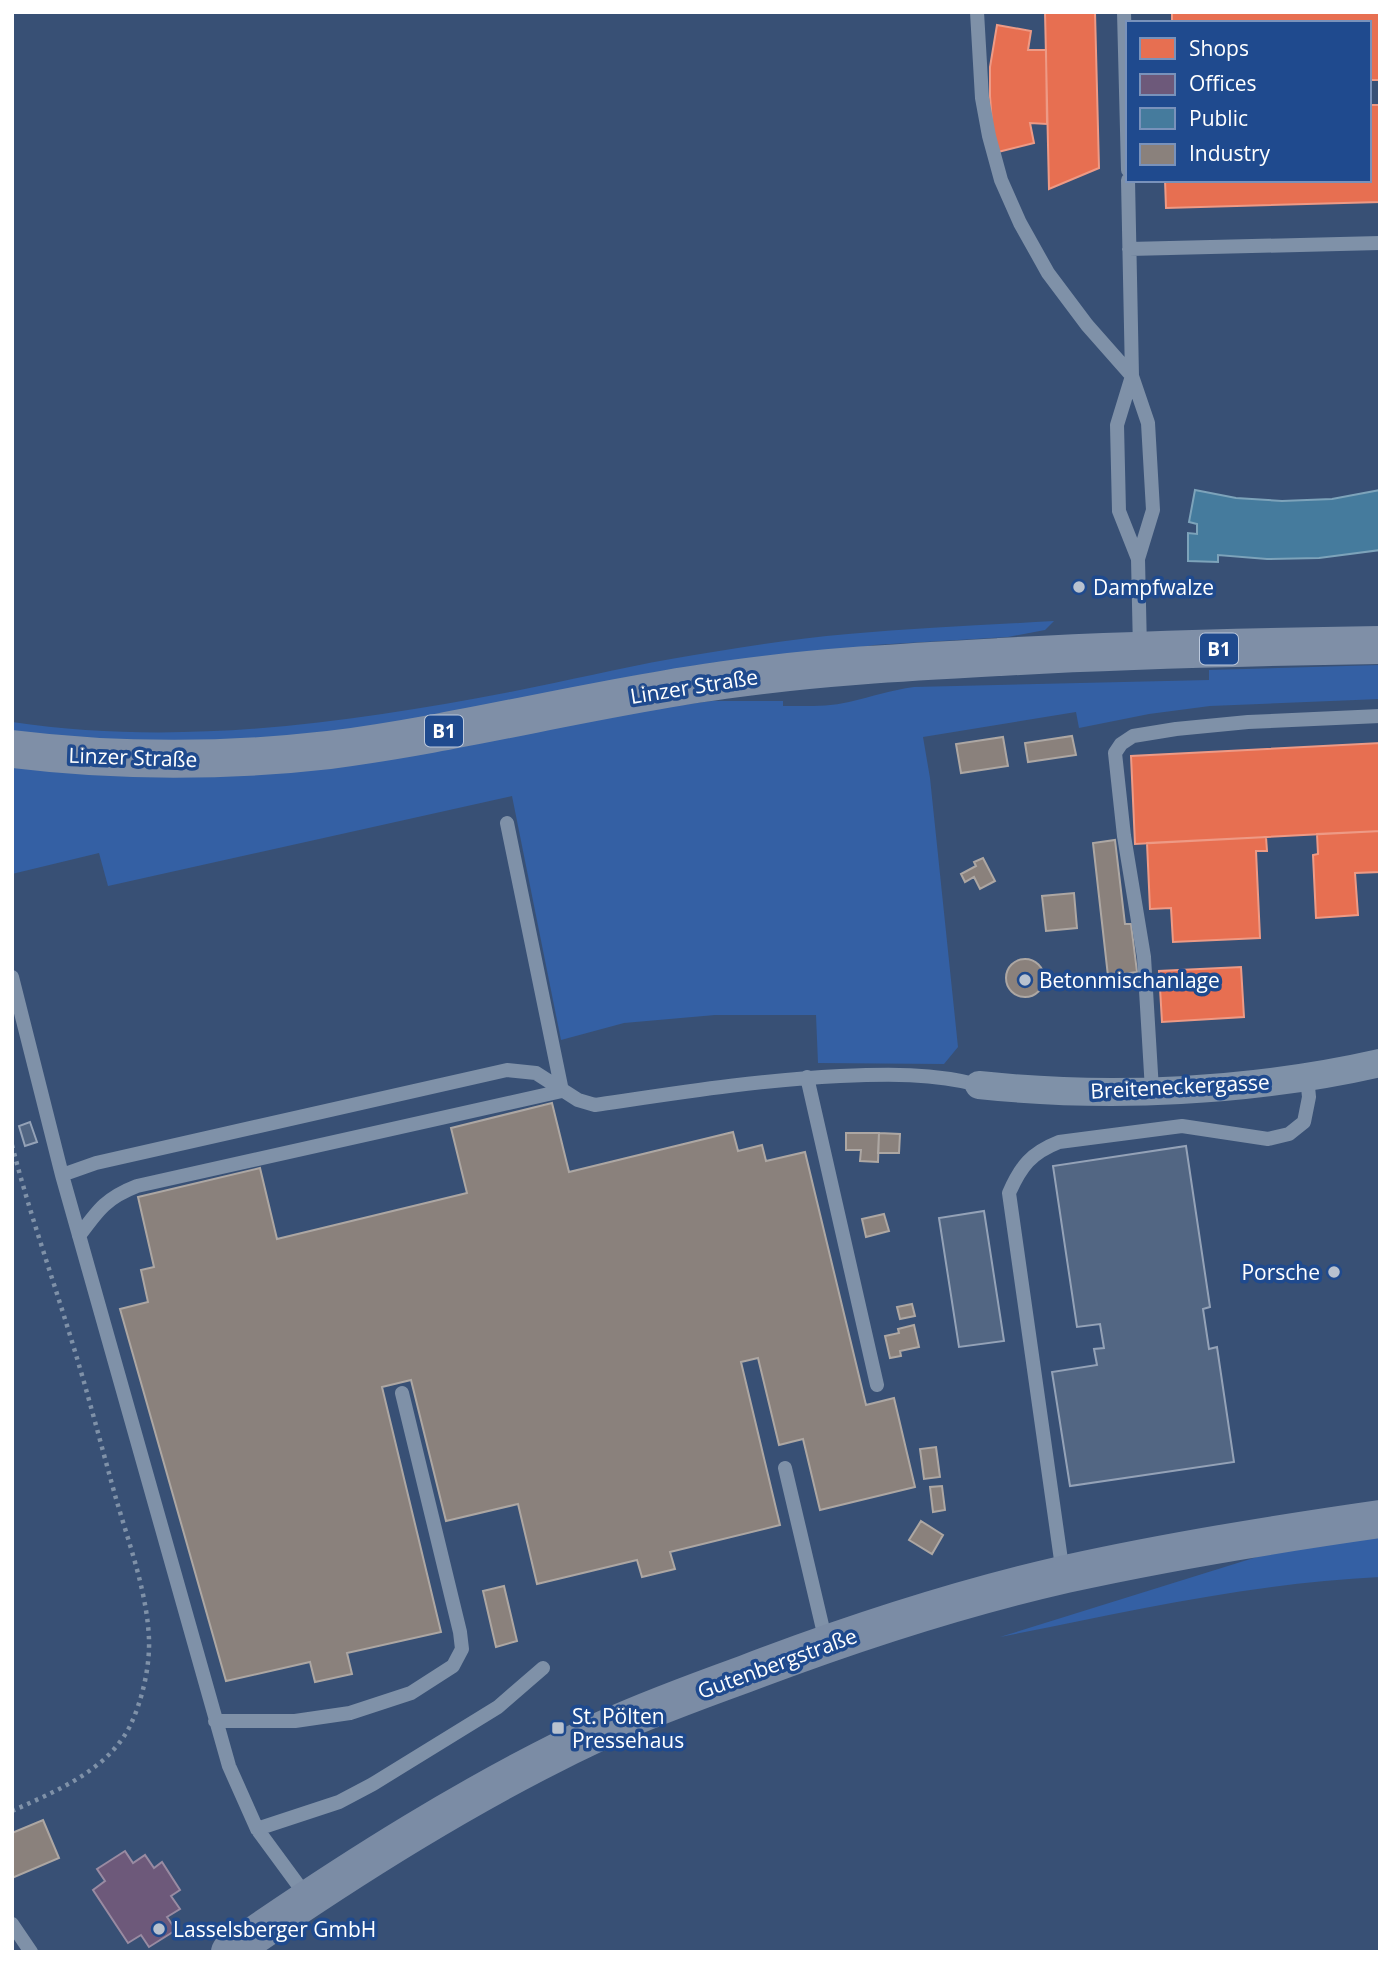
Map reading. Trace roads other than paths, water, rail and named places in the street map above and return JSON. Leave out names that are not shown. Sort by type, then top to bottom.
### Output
[{"type":"main road","name":"Linzer Straße","points":[[12,749],[156,760],[235,758],[413,737],[639,693],[724,680],[911,662],[1140,651],[1380,645]]},
{"type":"street","name":"Breiteneckergasse","points":[[979,1085],[1041,1092],[1152,1090],[1252,1084],[1380,1063]]},
{"type":"street","name":"Gutenbergstraße","points":[[230,1952],[308,1898],[437,1819],[568,1747],[652,1709],[826,1643],[1064,1575],[1218,1544],[1380,1519]]},
{"type":"lane","points":[[977,12],[981,87],[989,136],[1001,180],[1020,223],[1048,273],[1087,326],[1132,376]]},
{"type":"lane","points":[[1125,12],[1126,65]]},
{"type":"lane","points":[[1128,182],[1132,376],[1148,423],[1153,510],[1138,559],[1140,651]]},
{"type":"lane","points":[[1129,249],[1380,243]]},
{"type":"lane","points":[[1132,376],[1117,425],[1119,511],[1138,559]]},
{"type":"lane","points":[[1152,1090],[1144,957],[1124,836],[1115,753],[1121,744],[1133,736],[1176,729],[1248,722],[1380,716]]},
{"type":"lane","points":[[507,823],[562,1091]]},
{"type":"lane","points":[[12,977],[62,1175],[215,1721],[238,1789],[257,1829],[308,1898]]},
{"type":"lane","points":[[62,1175],[96,1163],[507,1070],[536,1073],[578,1100],[595,1105],[739,1083],[807,1077],[929,1075],[979,1085]]},
{"type":"lane","points":[[807,1077],[877,1385]]},
{"type":"lane","points":[[1064,1575],[1009,1193],[1019,1170],[1041,1149],[1059,1142],[1182,1126],[1268,1139],[1289,1134],[1304,1122],[1309,1097],[1307,1077]]},
{"type":"lane","points":[[79,1236],[100,1205],[116,1194],[137,1186],[562,1091]]},
{"type":"lane","points":[[215,1721],[295,1721],[350,1713],[411,1693],[453,1666],[462,1649],[460,1632],[402,1393]]},
{"type":"lane","points":[[785,1468],[826,1643]]},
{"type":"lane","points":[[257,1829],[339,1802],[373,1784],[498,1707],[543,1668]]},
{"type":"lane","points":[[12,1924],[32,1952]]},
{"type":"place","name":"Dampfwalze","points":[[1079,587]]},
{"type":"place","name":"Betonmischanlage","points":[[1025,980]]},
{"type":"place","name":"Porsche","points":[[1334,1272]]},
{"type":"place","name":"St. Pölten Pressehaus","points":[[558,1728]]},
{"type":"place","name":"Lasselsberger GmbH","points":[[159,1929]]}]
